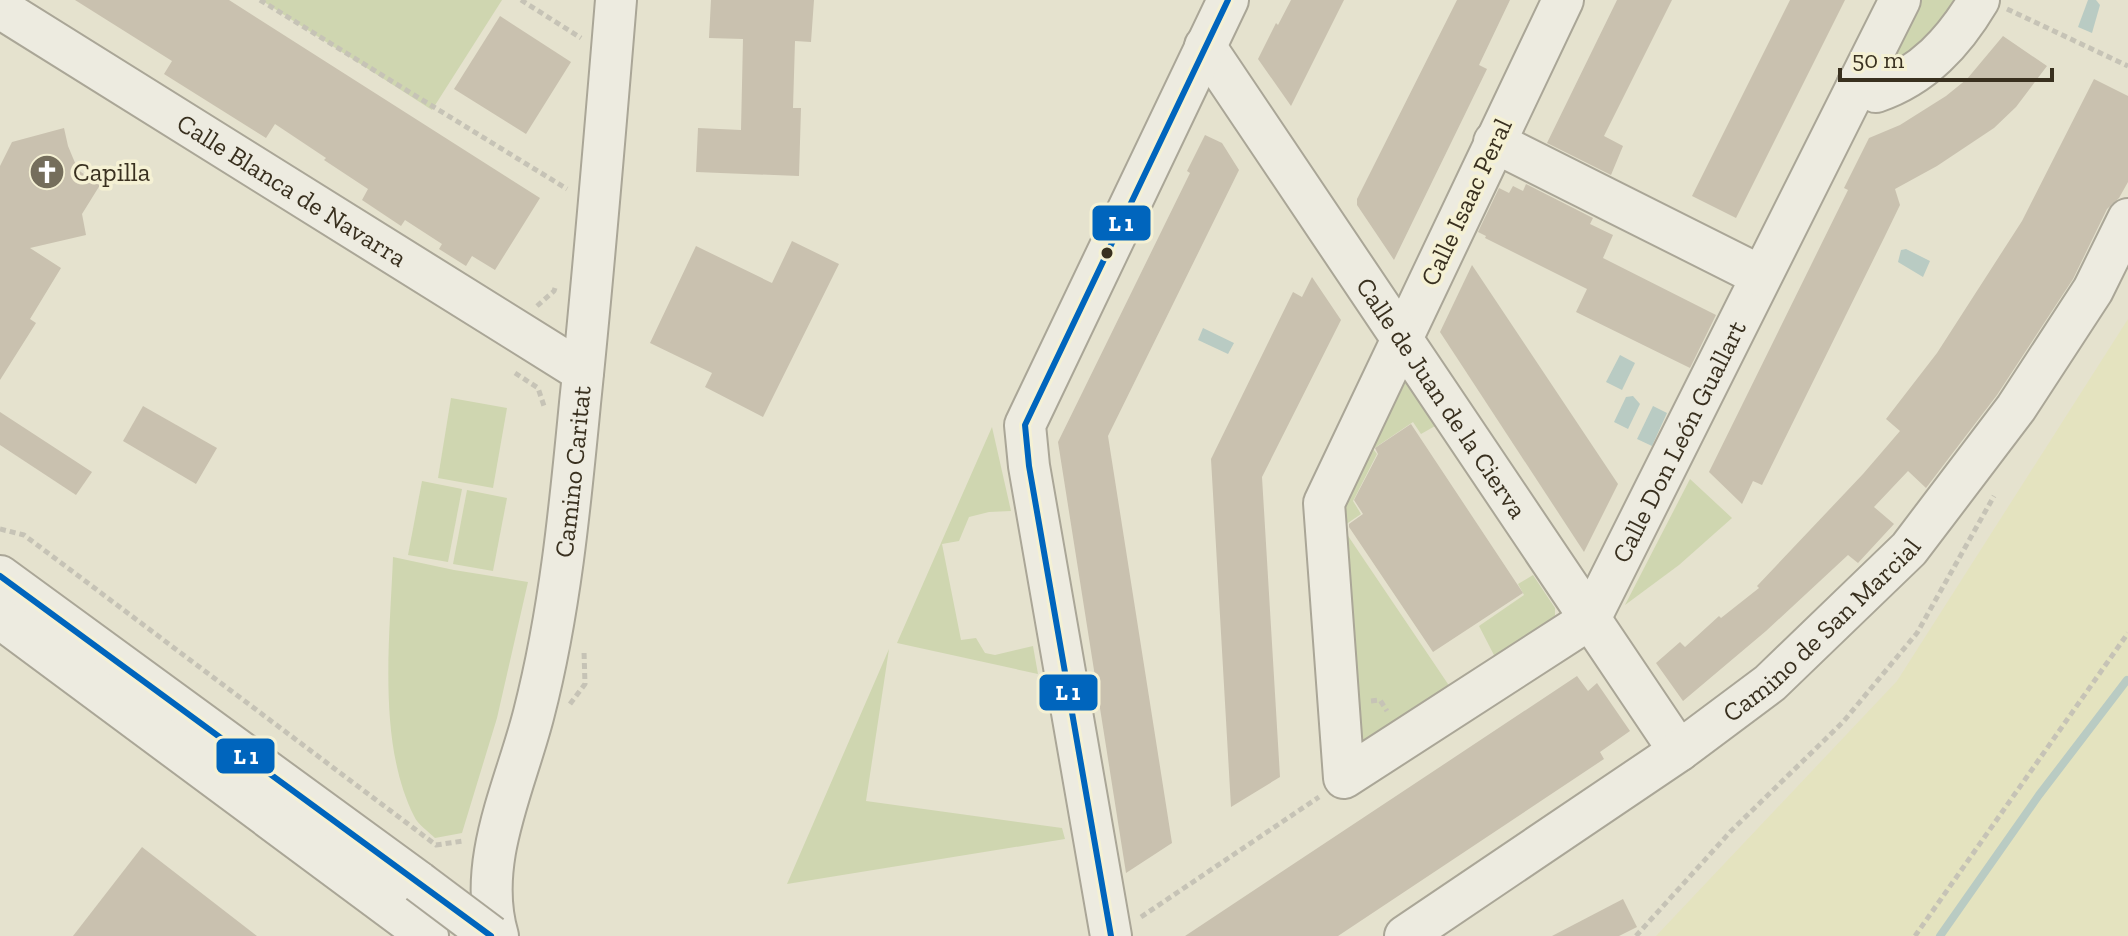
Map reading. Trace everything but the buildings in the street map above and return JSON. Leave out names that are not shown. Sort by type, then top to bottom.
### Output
[{"type":"street","name":"Camino Caritat","points":[[498,936],[492,912],[492,863],[537,704],[564,555],[616,0]]},
{"type":"street","points":[[1121,930],[1029,466],[1025,425],[1228,0]]},
{"type":"street","name":"Calle Isaac Peral","points":[[1332,787],[1324,503],[1563,0]]},
{"type":"street","name":"Calle Don León Guallart","points":[[1590,619],[1900,0]]},
{"type":"street","points":[[1858,83],[1876,92],[1911,77],[1992,4]]},
{"type":"street","name":"Calle Blanca de Navarra","points":[[0,8],[583,372]]},
{"type":"street","name":"Calle de Juan de la Cierva","points":[[1205,46],[1679,751]]},
{"type":"street","points":[[1494,142],[1761,276]]},
{"type":"street","name":"Camino de San Marcial","points":[[1405,936],[1679,751],[1770,683],[1909,549],[2016,408],[2093,290],[2128,219]]},
{"type":"street","points":[[0,576],[491,936]]},
{"type":"street","points":[[0,618],[428,936]]},
{"type":"street","points":[[1332,787],[1590,619]]},
{"type":"path","points":[[260,0],[568,189],[566,204]]},
{"type":"path","points":[[521,0],[585,41]]},
{"type":"path","points":[[1992,4],[2128,66]]},
{"type":"path","points":[[531,310],[554,291],[556,277]]},
{"type":"path","points":[[514,372],[538,388],[546,413]]},
{"type":"path","points":[[1636,936],[1731,831],[1843,722],[1917,633],[1996,494],[1981,454]]},
{"type":"path","points":[[0,529],[24,535],[436,845],[469,841]]},
{"type":"path","points":[[1915,936],[2127,637]]},
{"type":"path","points":[[1365,701],[1380,700],[1389,713]]},
{"type":"path","points":[[1121,930],[1332,787]]},
{"type":"green space","points":[[261,0],[502,0],[432,110]]},
{"type":"green space","points":[[1919,0],[1960,0],[1896,71],[1887,64]]},
{"type":"green space","points":[[2128,319],[2128,936],[1656,936],[1897,681]]},
{"type":"green space","points":[[1406,381],[1435,426],[1421,434],[1413,422],[1373,449],[1377,454],[1353,501],[1361,514],[1342,527],[1450,687],[1357,747],[1340,514]]},
{"type":"green space","points":[[451,398],[507,408],[493,488],[438,478]]},
{"type":"green space","points":[[992,427],[1011,511],[969,517],[959,541],[942,544],[961,640],[976,638],[985,653],[995,655],[1033,646],[1038,674],[897,643]]},
{"type":"green space","points":[[1690,479],[1732,518],[1679,565],[1625,605]]},
{"type":"green space","points":[[422,481],[462,489],[448,562],[408,555]]},
{"type":"green space","points":[[467,490],[507,498],[493,571],[453,564]]},
{"type":"green space","points":[[393,557],[528,582],[497,718],[462,833],[435,838],[416,819],[402,787],[390,723],[388,689]]},
{"type":"green space","points":[[1533,575],[1555,608],[1555,618],[1495,657],[1479,626],[1524,595],[1518,584]]},
{"type":"green space","points":[[889,649],[866,801],[1062,828],[1065,839],[787,884]]},
{"type":"shaded area","points":[[2088,0],[2096,0],[2100,5],[2092,33],[2078,27]]},
{"type":"shaded area","points":[[1906,249],[1930,261],[1923,277],[1898,262],[1901,250]]},
{"type":"shaded area","points":[[1203,328],[1234,343],[1228,354],[1198,340]]},
{"type":"shaded area","points":[[1620,355],[1635,363],[1622,390],[1606,382]]},
{"type":"shaded area","points":[[1633,396],[1640,404],[1628,429],[1614,422],[1626,397]]},
{"type":"shaded area","points":[[1653,406],[1667,413],[1652,446],[1637,439]]},
{"type":"waterway","points":[[1940,936],[2039,795],[2127,680]]},
{"type":"transit line","points":[[1111,936],[1029,466],[1025,425],[1228,0]]},
{"type":"transit line","points":[[0,576],[491,936]]},
{"type":"place","name":"Capilla","points":[[47,172]]}]
